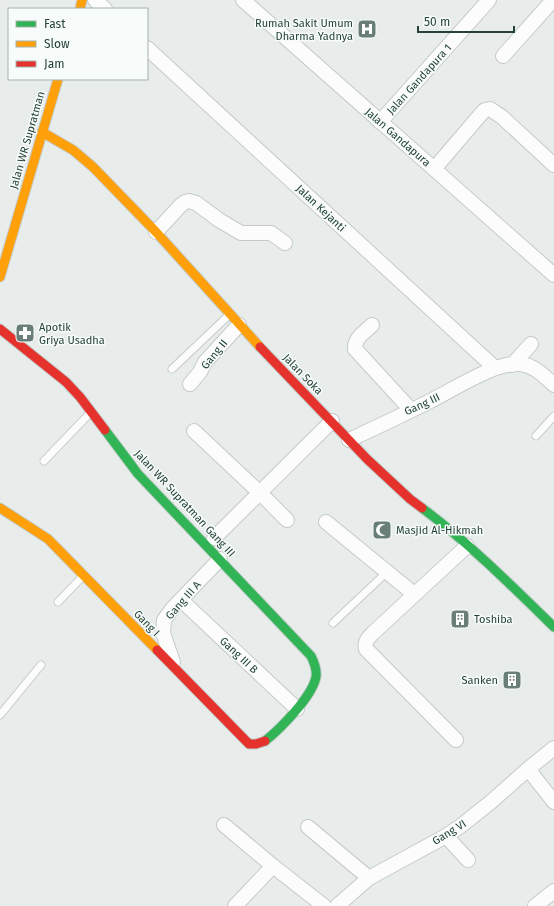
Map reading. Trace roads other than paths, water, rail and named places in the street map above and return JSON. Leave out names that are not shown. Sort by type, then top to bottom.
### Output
[{"type":"street","points":[[95,0],[104,8]]},
{"type":"street","name":"Jalan Gandapura","points":[[243,0],[554,274]]},
{"type":"street","name":"Jalan Gandapura 1","points":[[380,122],[489,0]]},
{"type":"street","points":[[503,56],[553,0]]},
{"type":"street","name":"Jalan Kejanti","points":[[148,49],[495,368]]},
{"type":"street","name":"Jalan WR Supratman","points":[[0,277],[58,80]]},
{"type":"street","points":[[434,169],[481,114],[485,110],[490,109],[502,117],[554,165]]},
{"type":"street","name":"Jalan Soka","points":[[42,132],[83,157],[156,232],[239,325],[349,440],[410,499],[437,519],[502,576],[554,628]]},
{"type":"street","points":[[156,232],[181,205],[189,201],[196,203],[240,233],[271,233],[285,242]]},
{"type":"street","name":"Gang II","points":[[190,384],[200,372],[205,362],[239,325]]},
{"type":"street","points":[[372,325],[357,338],[354,344],[355,349],[357,353],[411,410]]},
{"type":"street","name":"Jalan WR Supratman Gang III","points":[[0,329],[66,382],[80,397],[138,474],[311,656],[315,664],[316,678],[297,710]]},
{"type":"street","points":[[512,365],[531,344]]},
{"type":"street","name":"Gang III","points":[[349,440],[431,401],[495,368],[520,364],[527,365],[538,370],[554,385]]},
{"type":"street","points":[[214,538],[332,421]]},
{"type":"street","points":[[194,431],[287,520]]},
{"type":"street","name":"Gang I","points":[[0,508],[26,523],[48,539],[249,744],[254,745],[262,742],[297,710]]},
{"type":"street","points":[[326,522],[414,594]]},
{"type":"street","points":[[456,740],[366,649],[365,644],[367,640],[414,594],[467,546]]},
{"type":"street","name":"Gang III A","points":[[176,670],[162,633],[164,620],[220,559]]},
{"type":"street","name":"Gang III B","points":[[181,600],[297,710]]},
{"type":"street","name":"Gang VI","points":[[337,906],[369,878],[446,836],[462,825],[554,748]]},
{"type":"street","points":[[528,769],[554,802]]},
{"type":"street","points":[[224,825],[324,906]]},
{"type":"street","points":[[308,827],[369,878]]},
{"type":"street","points":[[446,836],[468,860]]},
{"type":"street","points":[[235,906],[273,866]]},
{"type":"street","points":[[535,906],[554,891]]},
{"type":"lane","points":[[172,370],[229,314]]},
{"type":"lane","points":[[44,461],[91,412]]},
{"type":"lane","points":[[536,436],[554,416]]},
{"type":"lane","points":[[333,624],[387,572]]},
{"type":"lane","points":[[58,602],[84,575]]},
{"type":"lane","points":[[0,715],[41,665]]},
{"type":"place","name":"Rumah Sakit Umum Dharma Yadnya","points":[[367,29]]},
{"type":"place","name":"Apotik Griya Usadha","points":[[25,333]]},
{"type":"place","name":"Masjid Al-Hikmah","points":[[382,530]]},
{"type":"place","name":"Toshiba","points":[[460,619]]},
{"type":"place","name":"Sanken","points":[[512,680]]}]
